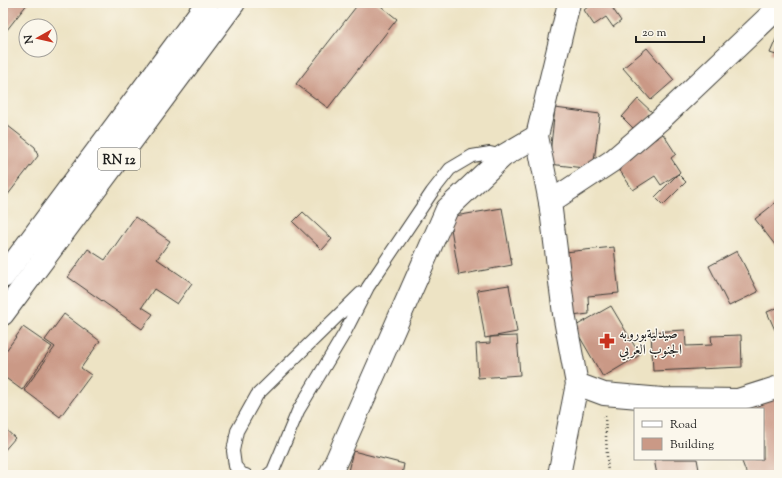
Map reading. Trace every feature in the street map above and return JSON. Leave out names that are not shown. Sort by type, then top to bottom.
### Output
[{"type":"main road","name":"RN 12","points":[[3,277],[207,3]]},
{"type":"main road","name":"RN 12","points":[[3,314],[234,3]]},
{"type":"main road","points":[[559,475],[577,384],[564,314],[550,202],[537,136],[569,3]]},
{"type":"main road","points":[[550,202],[612,161],[666,113],[779,6]]},
{"type":"main road","points":[[330,475],[447,209],[503,156],[537,136]]},
{"type":"main road","points":[[577,384],[604,394],[662,399],[738,400],[779,387]]},
{"type":"lane","points":[[268,475],[273,471],[298,411],[344,334],[368,287],[432,192],[450,169],[472,156],[490,153],[503,156]]},
{"type":"lane","points":[[246,475],[242,474],[235,466],[233,451],[237,431],[257,395],[368,287]]},
{"type":"path","points":[[604,394],[608,475]]},
{"type":"building","points":[[3,3],[28,3],[3,35]]},
{"type":"building","points":[[359,3],[377,3],[397,19],[328,108],[296,84]]},
{"type":"building","points":[[593,3],[609,3],[621,21],[613,27],[606,17],[594,25],[584,10]]},
{"type":"building","points":[[779,32],[779,56],[770,53]]},
{"type":"building","points":[[647,48],[674,80],[651,100],[623,68]]},
{"type":"building","points":[[638,99],[653,113],[636,131],[622,117]]},
{"type":"building","points":[[555,108],[600,114],[593,169],[549,164]]},
{"type":"building","points":[[3,122],[35,147],[38,156],[3,201]]},
{"type":"building","points":[[663,134],[676,154],[671,158],[680,172],[661,185],[655,176],[633,190],[616,165]]},
{"type":"building","points":[[678,174],[686,182],[663,205],[655,197]]},
{"type":"building","points":[[779,200],[779,250],[755,219]]},
{"type":"building","points":[[502,208],[512,265],[459,275],[449,217]]},
{"type":"building","points":[[303,212],[332,239],[322,250],[293,222]]},
{"type":"building","points":[[135,217],[170,241],[157,259],[192,283],[177,304],[154,289],[142,307],[153,314],[142,329],[68,277],[88,249],[105,260]]},
{"type":"building","points":[[614,247],[619,293],[588,296],[589,314],[572,316],[565,252]]},
{"type":"building","points":[[737,251],[758,292],[729,306],[709,266]]},
{"type":"building","points":[[509,285],[517,332],[485,338],[477,290]]},
{"type":"building","name":"صيدليةبوروبه الجنوب الغربي","points":[[611,306],[640,355],[603,377],[574,327]]},
{"type":"building","points":[[779,307],[779,328],[775,330],[767,312]]},
{"type":"building","points":[[64,314],[100,341],[81,368],[91,375],[60,417],[24,390],[55,347],[45,340]]},
{"type":"building","points":[[23,327],[52,347],[22,390],[3,376],[3,355]]},
{"type":"building","points":[[685,330],[686,346],[712,345],[711,336],[741,335],[742,367],[653,371],[651,332]]},
{"type":"building","points":[[517,336],[520,375],[478,378],[476,344],[490,343],[490,337]]},
{"type":"building","points":[[779,394],[779,475],[747,475],[741,460],[764,460],[764,408],[742,408]]},
{"type":"building","points":[[3,427],[15,438],[3,452]]},
{"type":"building","points":[[353,451],[404,464],[402,475],[347,475]]},
{"type":"building","points":[[654,460],[697,460],[700,475],[657,475]]},
{"type":"place","name":"صيدليةبوروبه الجنوب الغربي","points":[[607,341]]}]
